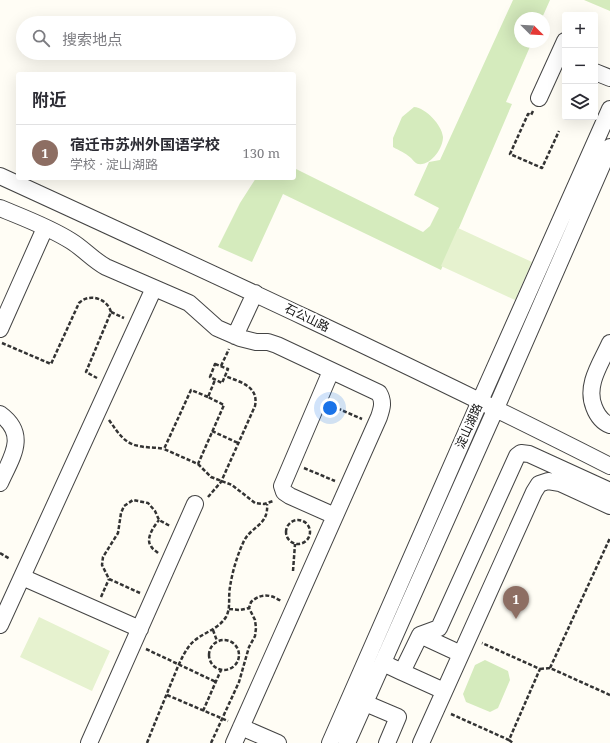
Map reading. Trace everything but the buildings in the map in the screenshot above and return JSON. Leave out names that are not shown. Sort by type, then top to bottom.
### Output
[{"type":"street","points":[[539,98],[562,57]]},
{"type":"street","points":[[598,73],[610,78]]},
{"type":"street","name":"淀山湖路","points":[[330,743],[610,109]]},
{"type":"street","name":"淀山湖路","points":[[347,743],[608,156]]},
{"type":"street","name":"石公山路","points":[[0,176],[255,293],[496,408],[610,466]]},
{"type":"street","points":[[0,208],[71,241],[97,262],[106,267],[189,303],[217,328],[235,336],[256,342],[268,342],[379,394],[382,400],[382,410],[234,743]]},
{"type":"street","points":[[0,329],[45,228]]},
{"type":"street","points":[[0,625],[154,288]]},
{"type":"street","points":[[235,336],[255,293]]},
{"type":"street","points":[[610,343],[592,382],[591,399],[597,414],[606,424],[610,426]]},
{"type":"street","points":[[331,371],[282,486],[284,492],[290,496],[335,516]]},
{"type":"street","points":[[0,414],[8,420],[13,427],[16,438],[16,448],[0,483]]},
{"type":"street","points":[[402,672],[420,635],[439,628],[518,456],[521,453],[529,454],[610,491]]},
{"type":"street","points":[[421,743],[534,492],[539,484],[548,481],[560,483],[610,506]]},
{"type":"street","points":[[89,743],[195,504]]},
{"type":"street","points":[[22,577],[137,636]]},
{"type":"street","points":[[420,635],[461,654]]},
{"type":"street","points":[[383,663],[444,691]]},
{"type":"street","points":[[365,702],[398,717],[387,743]]},
{"type":"street","points":[[241,727],[278,743]]},
{"type":"path","points":[[539,98],[531,115],[528,114],[510,154],[542,168],[559,131]]},
{"type":"path","points":[[0,342],[51,364],[79,303],[83,299],[89,297],[99,299],[110,307],[111,312],[86,372]]},
{"type":"path","points":[[221,366],[235,336]]},
{"type":"path","points":[[215,364],[221,366],[228,369],[222,383],[210,377],[215,364]]},
{"type":"path","points":[[195,504],[209,496],[221,482],[255,406],[256,400],[252,390],[247,386],[225,376]]},
{"type":"path","points":[[208,397],[215,380]]},
{"type":"path","points":[[164,449],[191,390],[208,397],[224,405],[198,464]]},
{"type":"path","points":[[319,400],[375,425]]},
{"type":"path","points":[[102,403],[108,418],[120,436],[128,443],[164,449],[198,464],[211,477],[232,485],[255,503],[266,504],[278,498],[284,492]]},
{"type":"path","points":[[212,431],[238,443]]},
{"type":"path","points":[[292,462],[348,486]]},
{"type":"path","points":[[153,598],[109,579],[102,565],[103,557],[118,532],[124,506],[133,500],[148,503],[155,511],[159,520],[183,533]]},
{"type":"path","points":[[146,743],[187,650],[198,637],[216,628],[225,618],[229,609],[230,589],[240,550],[247,536],[264,520],[267,515],[266,504]]},
{"type":"path","points":[[300,519],[307,523],[310,534],[303,543],[295,544],[288,539],[286,527],[292,521],[300,519]]},
{"type":"path","points":[[159,520],[151,532],[149,541],[150,546],[159,553],[171,559]]},
{"type":"path","points":[[550,668],[610,538]]},
{"type":"path","points":[[292,576],[295,544]]},
{"type":"path","points":[[0,553],[10,559]]},
{"type":"path","points":[[211,743],[239,682],[249,647],[255,636],[256,628],[255,620],[250,608],[251,602],[261,595],[266,595],[274,597],[294,608]]},
{"type":"path","points":[[229,609],[240,610],[250,608]]},
{"type":"path","points":[[213,630],[217,641]]},
{"type":"path","points":[[137,636],[180,665],[216,682]]},
{"type":"path","points":[[469,637],[540,669],[550,668],[610,695]]},
{"type":"path","points":[[226,639],[235,644],[240,653],[240,658],[231,669],[221,670],[213,666],[209,658],[210,648],[217,641],[226,639]]},
{"type":"path","points":[[240,658],[245,659]]},
{"type":"path","points":[[509,740],[540,669]]},
{"type":"path","points":[[203,710],[221,670]]},
{"type":"path","points":[[167,695],[241,727]]},
{"type":"path","points":[[437,708],[513,743]]},
{"type":"green space","points":[[513,0],[550,0],[545,12],[514,12],[514,48],[529,48],[506,102],[512,104],[441,270],[283,194],[252,262],[218,247],[240,203],[255,180],[296,180],[296,169],[423,232],[430,226],[439,208],[414,195],[429,162],[440,160]]},
{"type":"green space","points":[[584,0],[610,0],[610,11]]},
{"type":"green space","points":[[414,107],[423,110],[437,122],[443,137],[439,151],[432,159],[423,164],[417,164],[406,154],[393,147],[393,138],[402,117]]},
{"type":"green space","points":[[458,228],[532,262],[515,300],[441,266]]},
{"type":"green space","points":[[39,617],[110,651],[92,691],[20,657]]},
{"type":"green space","points":[[485,660],[508,671],[510,680],[498,708],[490,712],[466,702],[463,694],[475,665]]},
{"type":"place","name":"宿迁市苏州外国语学校","points":[[516,619]]}]
